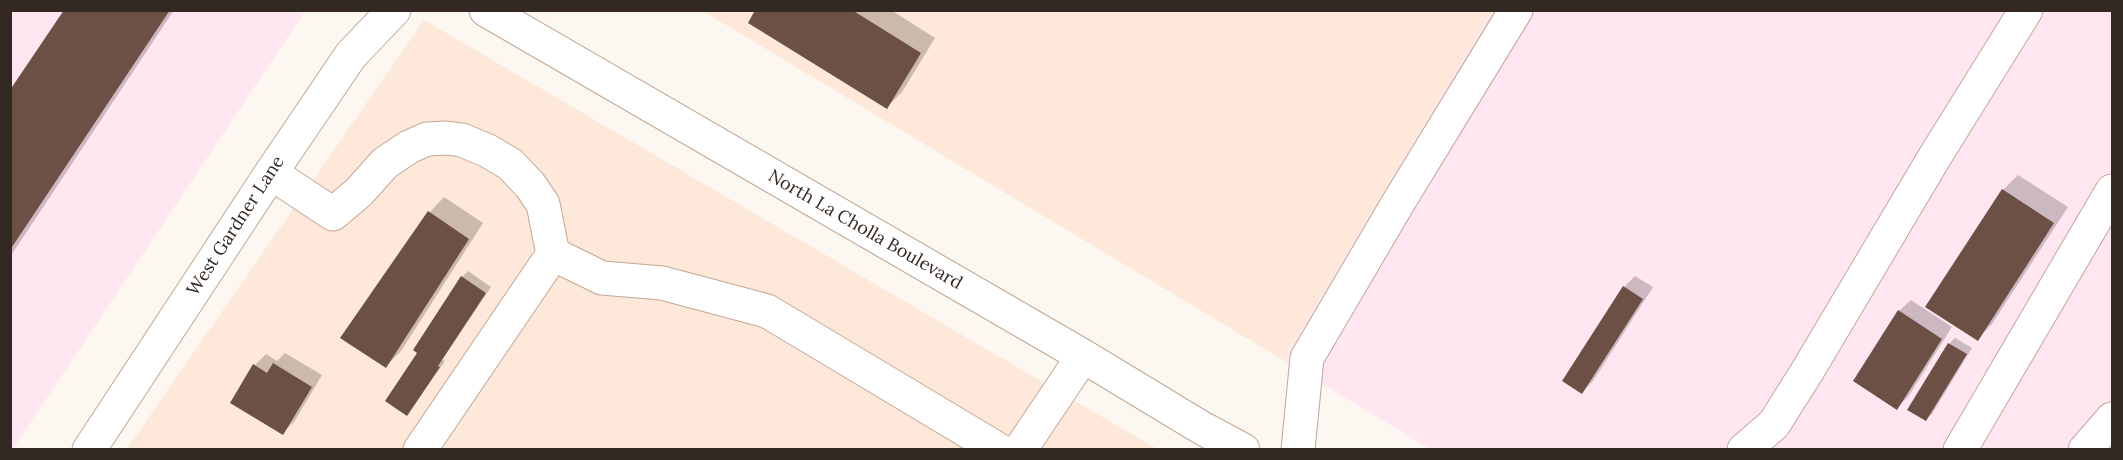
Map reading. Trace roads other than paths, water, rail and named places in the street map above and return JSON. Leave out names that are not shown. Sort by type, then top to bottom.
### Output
[{"type":"street","name":"West Gardner Lane","points":[[89,450],[271,172],[351,55],[394,10]]},
{"type":"street","name":"North La Cholla Boulevard","points":[[486,10],[522,22],[1202,428],[1243,450]]},
{"type":"street","points":[[1298,450],[1307,358],[1516,10]]},
{"type":"street","points":[[1744,450],[1774,424],[2026,10]]},
{"type":"street","points":[[271,172],[333,214],[359,192],[385,163],[410,147],[427,140],[446,138],[462,140],[510,164],[530,185],[543,204],[553,254],[420,450]]},
{"type":"street","points":[[1960,450],[2112,191]]},
{"type":"street","points":[[553,254],[602,278],[662,283],[767,311],[999,450]]},
{"type":"street","points":[[1020,450],[1083,356]]},
{"type":"street","points":[[2085,450],[2112,419]]}]
